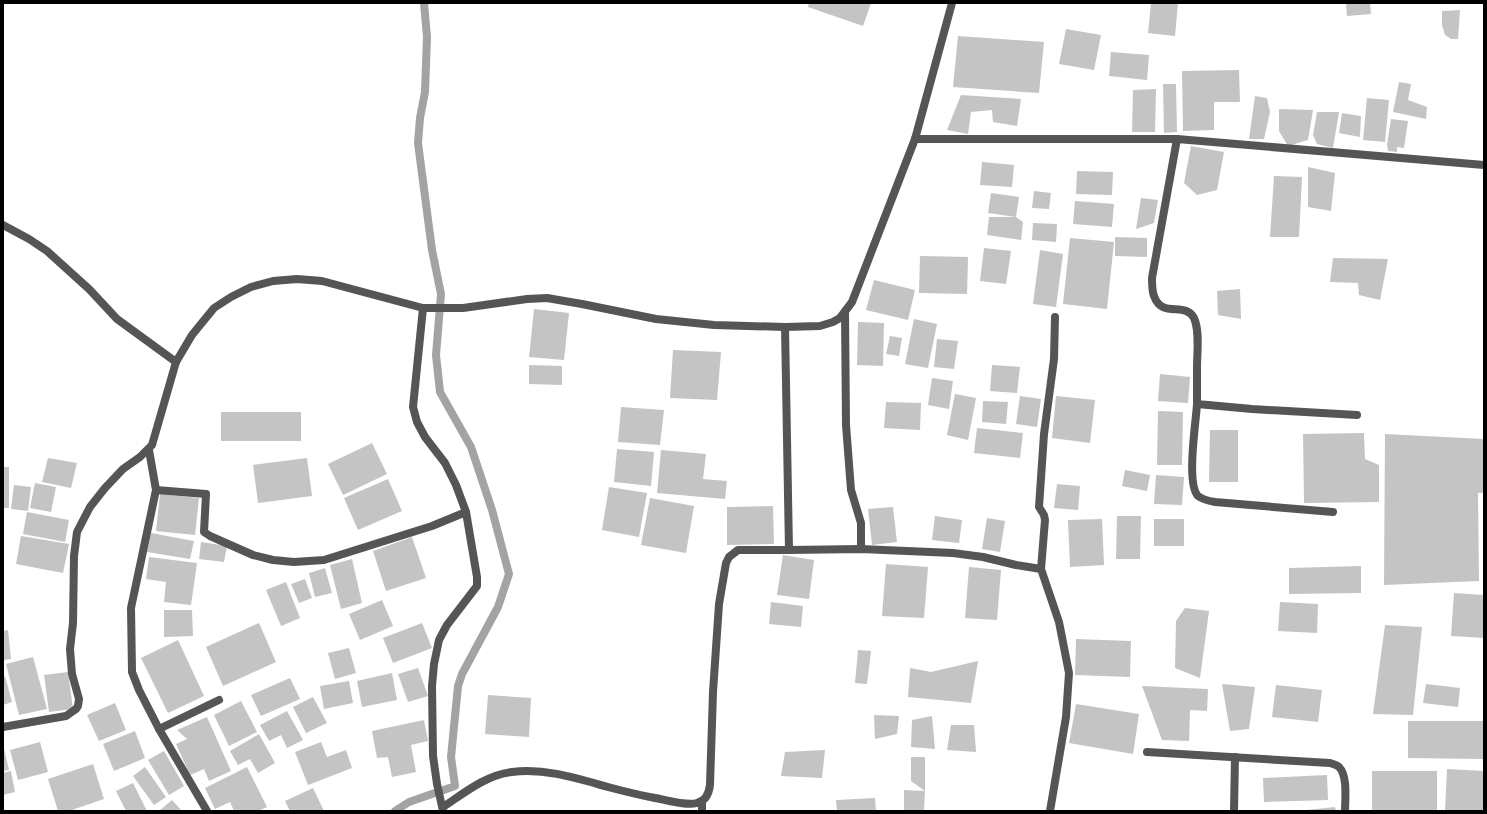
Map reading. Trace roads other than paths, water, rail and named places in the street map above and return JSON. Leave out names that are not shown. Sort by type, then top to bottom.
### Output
[{"type":"street","points":[[3,727],[66,716],[72,713],[78,706],[78,699],[72,674],[70,649],[73,623],[74,556],[77,532],[90,507],[105,488],[123,469],[149,450],[152,445],[176,362],[192,335],[214,308],[237,294],[251,288],[273,281],[297,279],[322,281],[423,308],[463,308],[527,298],[547,298],[656,319],[714,326],[820,326],[833,322],[840,318],[852,302],[915,139],[952,3]]},
{"type":"street","points":[[915,139],[1177,139],[1484,165]]},
{"type":"street","points":[[1177,139],[1152,278],[1153,295],[1157,303],[1162,308],[1182,310],[1189,313],[1193,318],[1197,341],[1197,404],[1192,469],[1194,488],[1197,495],[1204,500],[1215,502],[1333,512]]},
{"type":"street","points":[[3,225],[29,239],[47,252],[89,289],[117,319],[176,362]]},
{"type":"street","points":[[423,308],[413,407],[417,422],[425,437],[445,463],[456,485],[466,512],[477,577],[477,586],[447,625],[439,640],[434,664],[432,686],[433,756],[437,784],[443,809],[482,782],[498,774],[541,770],[569,776],[622,791],[673,802],[696,804],[702,801],[706,797],[710,785],[713,692],[719,604],[726,563],[729,557],[738,550],[861,549],[953,553],[983,557],[1016,566],[1041,569]]},
{"type":"street","points":[[845,312],[846,425],[851,490],[861,523],[861,549]]},
{"type":"street","points":[[1050,811],[1066,717],[1069,673],[1060,622],[1041,569],[1045,520],[1039,507],[1044,434],[1054,358],[1055,317]]},
{"type":"street","points":[[785,327],[789,550]]},
{"type":"street","points":[[1197,404],[1252,409],[1357,415]]},
{"type":"street","points":[[149,450],[156,490],[131,608],[132,672],[136,684],[159,729],[207,811]]},
{"type":"street","points":[[156,490],[206,494],[204,532],[253,555],[273,560],[294,562],[324,560],[432,526],[466,512]]},
{"type":"street","points":[[159,729],[218,700]]},
{"type":"street","points":[[1147,752],[1330,763],[1338,767],[1343,773],[1345,782],[1345,811]]},
{"type":"street","points":[[1234,811],[1235,757]]},
{"type":"street","points":[[702,801],[702,811]]},
{"type":"waterway","points":[[395,811],[409,802],[455,786],[451,757],[458,686],[462,674],[498,607],[509,574],[492,510],[471,447],[440,392],[436,355],[441,294],[432,250],[418,143],[420,118],[425,92],[427,37],[424,3]]}]
